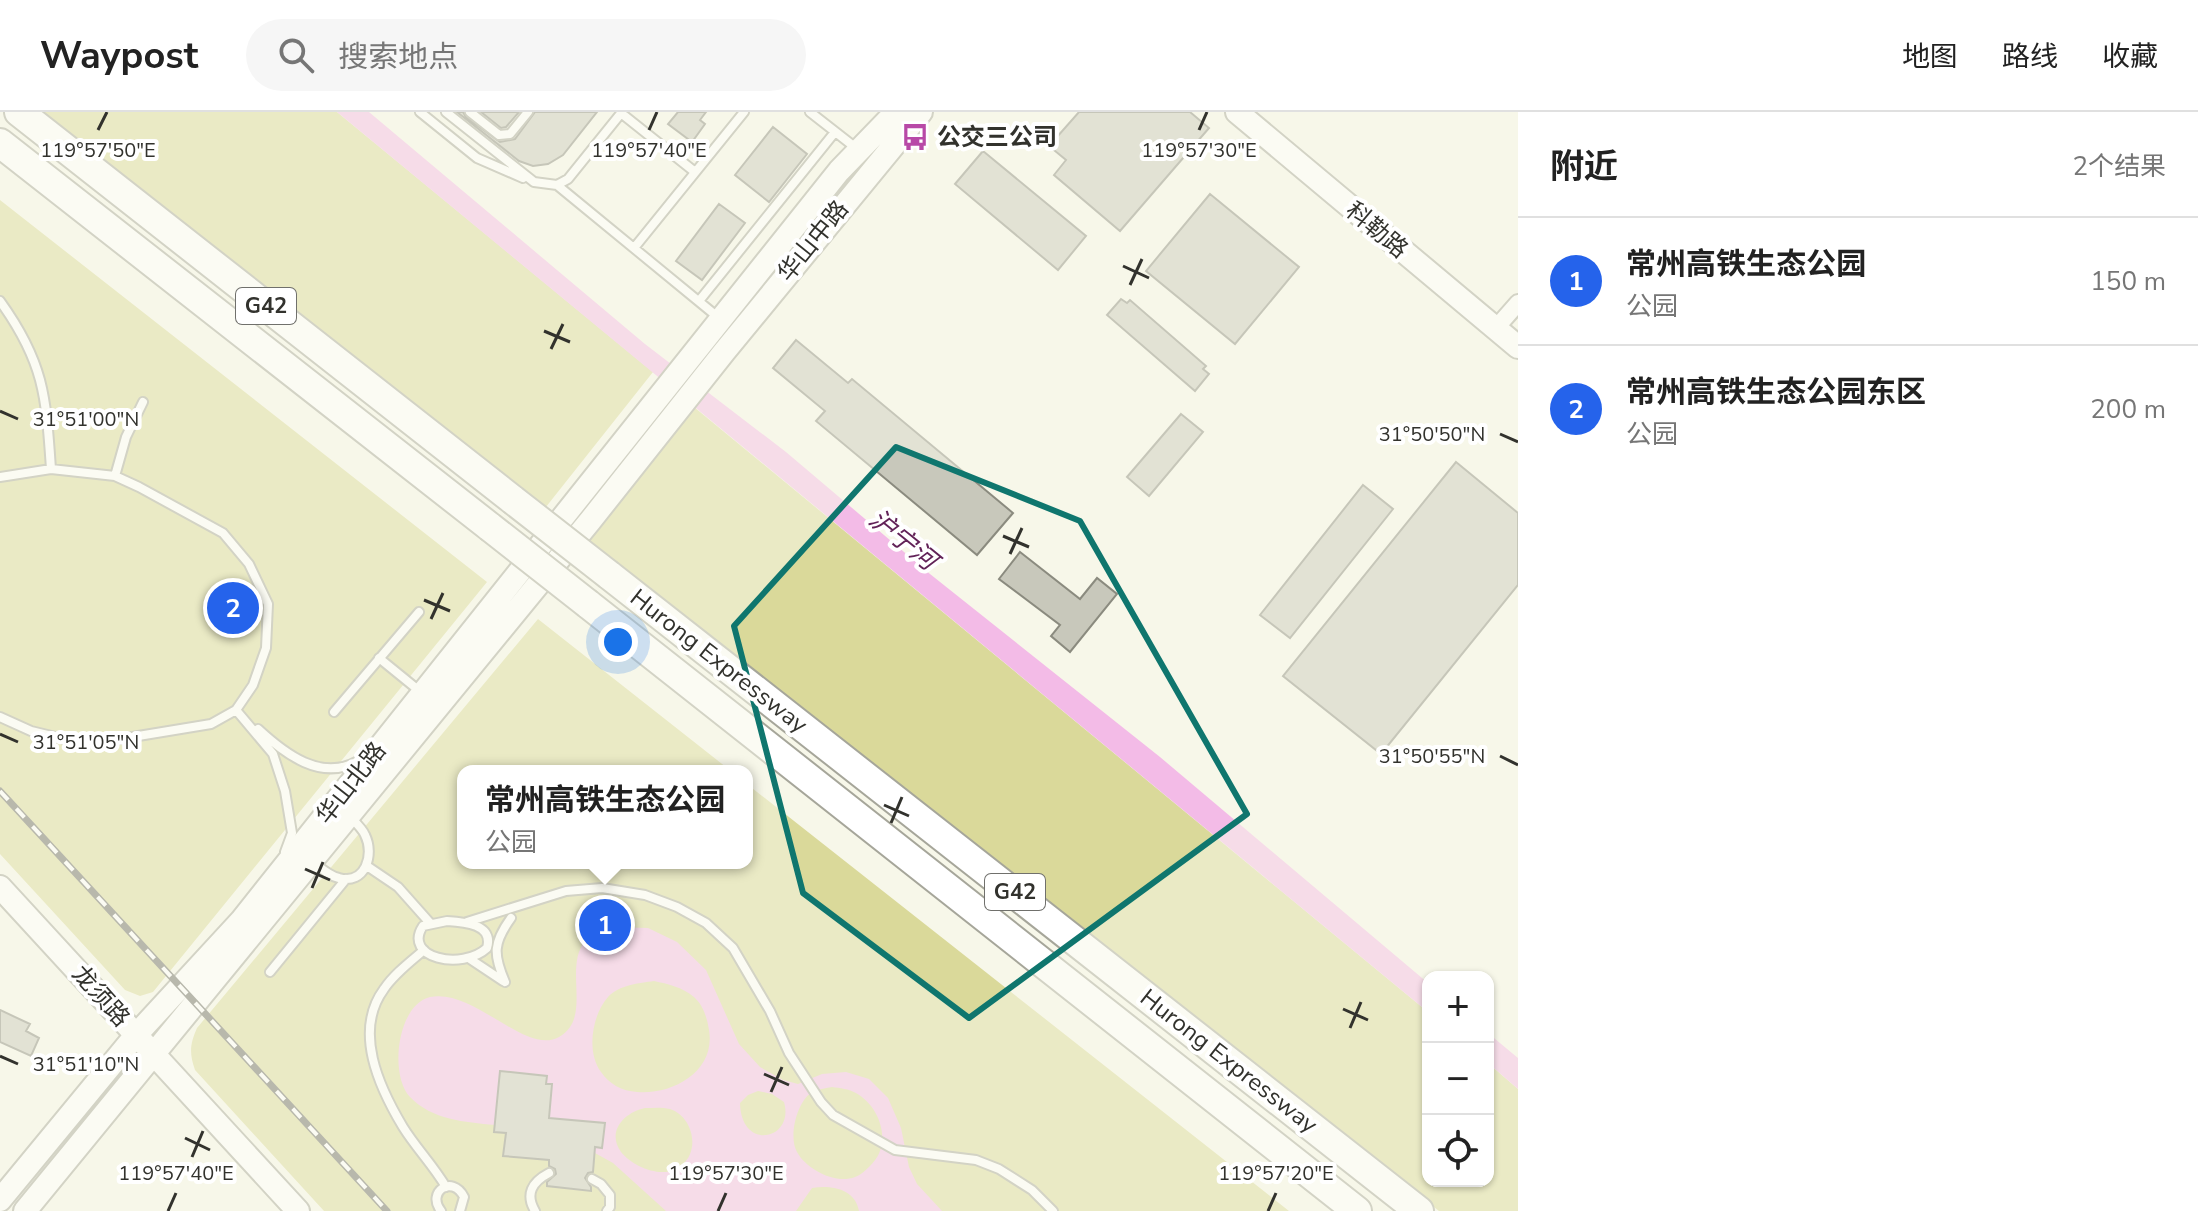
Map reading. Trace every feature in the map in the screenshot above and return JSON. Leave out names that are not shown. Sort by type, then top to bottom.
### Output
[{"type":"highway","name":"Hurong Expressway","points":[[19,112],[1419,1211]]},
{"type":"highway","name":"Hurong Expressway","points":[[0,143],[1357,1211]]},
{"type":"main road","name":"华山中路","points":[[707,373],[868,157],[900,121],[921,112]]},
{"type":"main road","name":"科勒路","points":[[1237,112],[1518,347]]},
{"type":"main road","name":"华山中路","points":[[690,356],[839,171],[868,157]]},
{"type":"main road","name":"华山北路","points":[[0,1200],[136,1035],[241,921],[690,356]]},
{"type":"main road","name":"华山北路","points":[[25,1211],[707,373]]},
{"type":"main road","name":"龙须路","points":[[0,887],[298,1211]]},
{"type":"street","points":[[1496,328],[1518,303]]},
{"type":"lane","points":[[420,112],[477,158],[534,182],[557,185],[738,333]]},
{"type":"lane","points":[[446,112],[534,182]]},
{"type":"lane","points":[[470,112],[499,135],[510,134],[528,112]]},
{"type":"lane","points":[[634,248],[744,112]]},
{"type":"lane","points":[[810,112],[868,157]]},
{"type":"lane","points":[[557,185],[568,179],[621,113],[695,172]]},
{"type":"lane","points":[[699,301],[835,132]]},
{"type":"lane","points":[[0,301],[21,329],[37,367],[46,401],[51,469]]},
{"type":"lane","points":[[115,476],[126,437],[143,402]]},
{"type":"lane","points":[[0,477],[51,469],[115,476],[223,533],[249,564],[268,604],[266,648],[253,685],[236,710],[211,724],[114,740],[72,741],[31,731],[0,717]]},
{"type":"lane","points":[[334,712],[419,612]]},
{"type":"lane","points":[[379,658],[422,693]]},
{"type":"lane","points":[[236,710],[291,757],[323,769],[348,767],[376,751]]},
{"type":"lane","points":[[236,710],[273,754],[285,791],[292,833],[276,877]]},
{"type":"lane","points":[[312,861],[336,878],[346,879],[362,874],[370,852],[367,838],[349,816]]},
{"type":"lane","points":[[367,866],[398,887],[430,923]]},
{"type":"lane","points":[[270,972],[346,879]]},
{"type":"lane","points":[[467,922],[490,942],[505,982],[470,959],[443,959],[424,950],[418,933],[430,923],[467,922],[566,891],[602,888],[645,895],[677,907],[733,948],[770,1011],[789,1053],[833,1115],[895,1150],[976,1160],[999,1169],[1032,1190],[1053,1211]]},
{"type":"lane","points":[[470,959],[527,905]]},
{"type":"lane","points":[[424,950],[383,989],[371,1016],[370,1051],[381,1085],[404,1128],[446,1187],[460,1189],[465,1209]]},
{"type":"lane","points":[[535,1211],[529,1192],[535,1182],[549,1173]]},
{"type":"lane","points":[[592,1179],[610,1195],[607,1211]]},
{"type":"lane","points":[[440,1211],[436,1196],[446,1187]]},
{"type":"highlighted area","points":[[896,447],[1080,521],[1247,814],[969,1018],[803,893],[734,626]]},
{"type":"shaded area","points":[[35,112],[337,112],[653,372],[542,512]]},
{"type":"shaded area","points":[[337,112],[369,112],[645,344],[786,452],[930,574],[1160,757],[1422,978],[1422,1007]]},
{"type":"shaded area","points":[[0,200],[487,582],[153,992],[140,996],[125,990],[0,854]]},
{"type":"shaded area","points":[[694,407],[1422,1007],[1422,1187],[1494,1187],[1494,1068],[1518,1089],[1518,1211],[1439,1211],[586,543]]},
{"type":"shaded area","points":[[538,619],[723,765],[457,765],[457,869],[753,869],[753,789],[1289,1211],[324,1211],[195,1070],[191,1053],[197,1028]]},
{"type":"shaded area","points":[[611,927],[648,928],[677,942],[706,970],[739,1044],[760,1067],[783,1080],[798,1084],[822,1074],[846,1072],[869,1079],[888,1098],[901,1128],[909,1167],[917,1184],[942,1211],[859,1211],[848,1193],[820,1187],[812,1188],[796,1211],[666,1211],[613,1163],[595,1153],[595,1147],[602,1147],[604,1123],[549,1118],[552,1085],[546,1084],[547,1076],[495,1125],[439,1115],[428,1111],[410,1097],[403,1087],[398,1058],[404,1026],[419,1003],[430,997],[447,997],[464,1002],[531,1038],[546,1040],[559,1037],[569,1029],[574,1018],[579,952],[587,939]],"holes":[[[654,981],[675,986],[689,994],[702,1008],[709,1030],[706,1057],[699,1068],[677,1085],[651,1092],[631,1091],[612,1083],[596,1064],[592,1044],[602,1005],[613,993]],[[830,1087],[856,1093],[865,1099],[881,1127],[881,1148],[877,1157],[861,1174],[847,1179],[831,1177],[814,1169],[801,1158],[794,1145],[794,1128],[803,1102],[814,1091]],[[758,1091],[772,1094],[784,1102],[785,1115],[782,1125],[775,1132],[757,1134],[749,1129],[740,1103]],[[667,1108],[684,1118],[691,1134],[691,1150],[688,1158],[675,1170],[650,1170],[633,1163],[621,1152],[617,1144],[617,1130],[625,1118],[638,1110]]]},
{"type":"shaded area","points":[[1494,1038],[1518,1058],[1518,1089],[1494,1068]]},
{"type":"building","points":[[457,112],[463,112],[500,142],[515,139],[535,112],[597,112],[563,155],[548,164],[533,166],[519,161]]},
{"type":"building","points":[[481,112],[519,112],[506,127],[501,128]]},
{"type":"building","points":[[678,112],[706,112],[700,120],[705,124],[692,142],[668,124]]},
{"type":"building","points":[[1079,112],[1190,112],[1209,128],[1120,231],[1054,175],[1066,160],[1049,146]]},
{"type":"building","points":[[773,127],[807,154],[769,202],[735,175]]},
{"type":"building","points":[[983,151],[1086,236],[1058,270],[955,184]]},
{"type":"building","points":[[1210,194],[1299,267],[1235,344],[1146,271]]},
{"type":"building","points":[[719,204],[745,223],[702,280],[676,261]]},
{"type":"building","points":[[1121,299],[1127,303],[1130,300],[1206,366],[1203,369],[1209,374],[1195,391],[1107,315]]},
{"type":"building","points":[[796,340],[848,383],[852,379],[1013,513],[977,555],[816,421],[825,411],[773,368]]},
{"type":"building","points":[[1181,414],[1203,432],[1149,496],[1127,477]]},
{"type":"building","points":[[1456,462],[1518,513],[1518,585],[1381,754],[1283,676]]},
{"type":"building","points":[[1363,485],[1393,509],[1290,638],[1260,615]]},
{"type":"building","points":[[1020,552],[1080,599],[1097,578],[1117,594],[1070,652],[1051,636],[1060,625],[999,579]]},
{"type":"building","points":[[0,1010],[30,1024],[26,1031],[39,1038],[31,1056],[0,1042]]},
{"type":"building","points":[[500,1071],[547,1076],[546,1084],[552,1084],[549,1118],[605,1123],[602,1148],[595,1147],[593,1172],[585,1178],[591,1191],[547,1186],[556,1174],[555,1169],[549,1166],[549,1160],[503,1156],[506,1133],[494,1132]]},
{"type":"railway","points":[[0,791],[387,1211]]},
{"type":"place","name":"公交三公司","points":[[915,137]]},
{"type":"place","name":"常州高铁生态公园东区","points":[[233,608]]},
{"type":"place","name":"常州高铁生态公园","points":[[605,925]]},
{"type":"water label","name":"沪宁河","points":[[903,540]]}]
